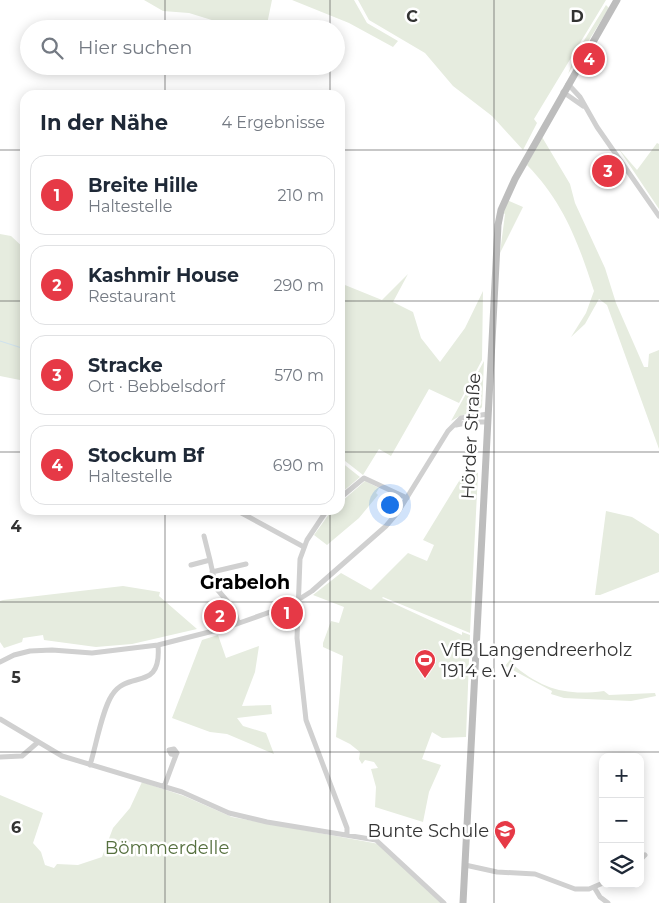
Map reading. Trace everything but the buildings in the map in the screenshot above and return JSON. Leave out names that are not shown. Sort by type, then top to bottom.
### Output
[{"type":"main road","name":"Hörder Straße","points":[[463,903],[498,225],[509,192],[538,136],[617,0]]},
{"type":"street","points":[[568,84],[580,97],[584,107],[659,216]]},
{"type":"street","points":[[563,92],[584,107]]},
{"type":"street","points":[[0,662],[14,655],[30,651],[52,650],[92,653],[158,645],[238,623],[298,600],[380,532],[407,498],[440,441],[453,426],[465,416],[488,414]]},
{"type":"street","points":[[453,426],[466,422],[487,422]]},
{"type":"street","points":[[345,494],[364,478],[407,498]]},
{"type":"street","points":[[245,515],[304,547]]},
{"type":"street","points":[[324,515],[304,547],[299,566],[297,638],[306,720],[347,828],[347,835]]},
{"type":"street","points":[[204,536],[216,588],[234,609],[238,623]]},
{"type":"street","points":[[191,565],[210,560]]},
{"type":"street","points":[[212,572],[246,564]]},
{"type":"street","points":[[90,765],[112,696],[121,687],[145,679],[152,674],[159,660],[158,645]]},
{"type":"street","points":[[0,719],[37,743],[62,756],[164,786],[245,818],[371,839],[382,844],[444,903]]},
{"type":"street","points":[[0,757],[22,756],[37,743]]},
{"type":"street","points":[[164,786],[176,755]]},
{"type":"street","points":[[465,865],[497,872],[535,874],[575,889],[599,885]]},
{"type":"street","points":[[594,887],[600,897],[608,903]]},
{"type":"green space","points":[[144,0],[272,0],[268,20],[212,20],[189,13],[163,11]]},
{"type":"green space","points":[[292,0],[354,0],[367,23],[398,41],[393,47],[345,20]]},
{"type":"green space","points":[[358,0],[606,0],[534,119],[537,123],[523,150],[492,116],[453,86],[425,53],[369,20]]},
{"type":"green space","points":[[606,5],[609,8],[568,74],[575,55]]},
{"type":"green space","points":[[542,137],[570,184],[575,203],[605,268],[616,303],[644,367],[648,367],[649,354],[659,350],[659,449],[607,305],[599,299],[585,324],[571,337],[586,313],[594,291],[576,240],[568,224],[551,194],[527,165]]},
{"type":"green space","points":[[657,143],[659,144],[659,209],[618,148],[637,170]]},
{"type":"green space","points":[[507,200],[523,207],[500,253],[505,214],[503,213]]},
{"type":"green space","points":[[0,234],[11,236],[20,244],[20,380],[0,376]]},
{"type":"green space","points":[[408,274],[393,302],[413,312],[421,338],[440,362],[465,328],[483,291],[482,360],[459,403],[429,389],[391,456],[379,449],[363,475],[345,461],[345,285],[382,300]]},
{"type":"green space","points":[[484,361],[482,407],[477,412],[460,416],[451,421]]},
{"type":"green space","points":[[345,465],[360,477],[345,490]]},
{"type":"green space","points":[[467,468],[478,473],[470,633],[382,598],[462,635],[462,632],[470,635],[466,737],[442,738],[432,732],[422,759],[441,765],[429,792],[423,822],[375,807],[376,787],[371,769],[378,768],[374,762],[365,760],[362,764],[359,759],[360,752],[336,737],[343,656],[323,647],[323,643],[331,621],[339,623],[344,607],[313,595],[341,573],[371,590],[408,553],[427,561],[434,545],[423,540]]},
{"type":"green space","points":[[365,481],[379,488],[376,493],[378,495],[359,518],[327,545],[314,535],[328,515],[345,515],[345,499]]},
{"type":"green space","points":[[606,511],[632,517],[659,534],[659,572],[600,595],[595,595]]},
{"type":"green space","points":[[123,586],[160,592],[159,596],[197,629],[132,644],[96,647],[44,640],[43,635],[23,638],[22,642],[4,648],[0,642],[0,601]]},
{"type":"green space","points":[[218,635],[226,658],[259,646],[255,672],[242,706],[271,705],[272,714],[237,718],[243,726],[266,733],[274,754],[227,734],[210,732],[172,718],[202,640]]},
{"type":"green space","points":[[500,644],[521,651],[512,664],[523,673],[555,689],[577,692],[604,691],[609,695],[655,693],[656,696],[631,701],[564,698],[551,694],[552,691],[505,666],[516,652]]},
{"type":"green space","name":"Bömmerdelle","points":[[142,782],[184,796],[232,817],[379,844],[442,903],[0,903],[0,795],[43,813],[33,843],[41,852],[45,865],[54,868],[57,864],[78,865],[102,857],[113,828],[130,808]]},
{"type":"waterway","points":[[0,341],[20,347]]},
{"type":"place","name":"Stockum Bf","points":[[589,59]]},
{"type":"place","name":"Stracke","points":[[608,171]]},
{"type":"place","name":"Breite Hille","points":[[287,613]]},
{"type":"place","name":"Kashmir House","points":[[220,616]]},
{"type":"place","name":"VfB Langendreerholz 1914 e. V.","points":[[425,679]]},
{"type":"place","name":"Bunte Schule","points":[[505,850]]},
{"type":"district","name":"Grabeloh","points":[[245,582]]}]
